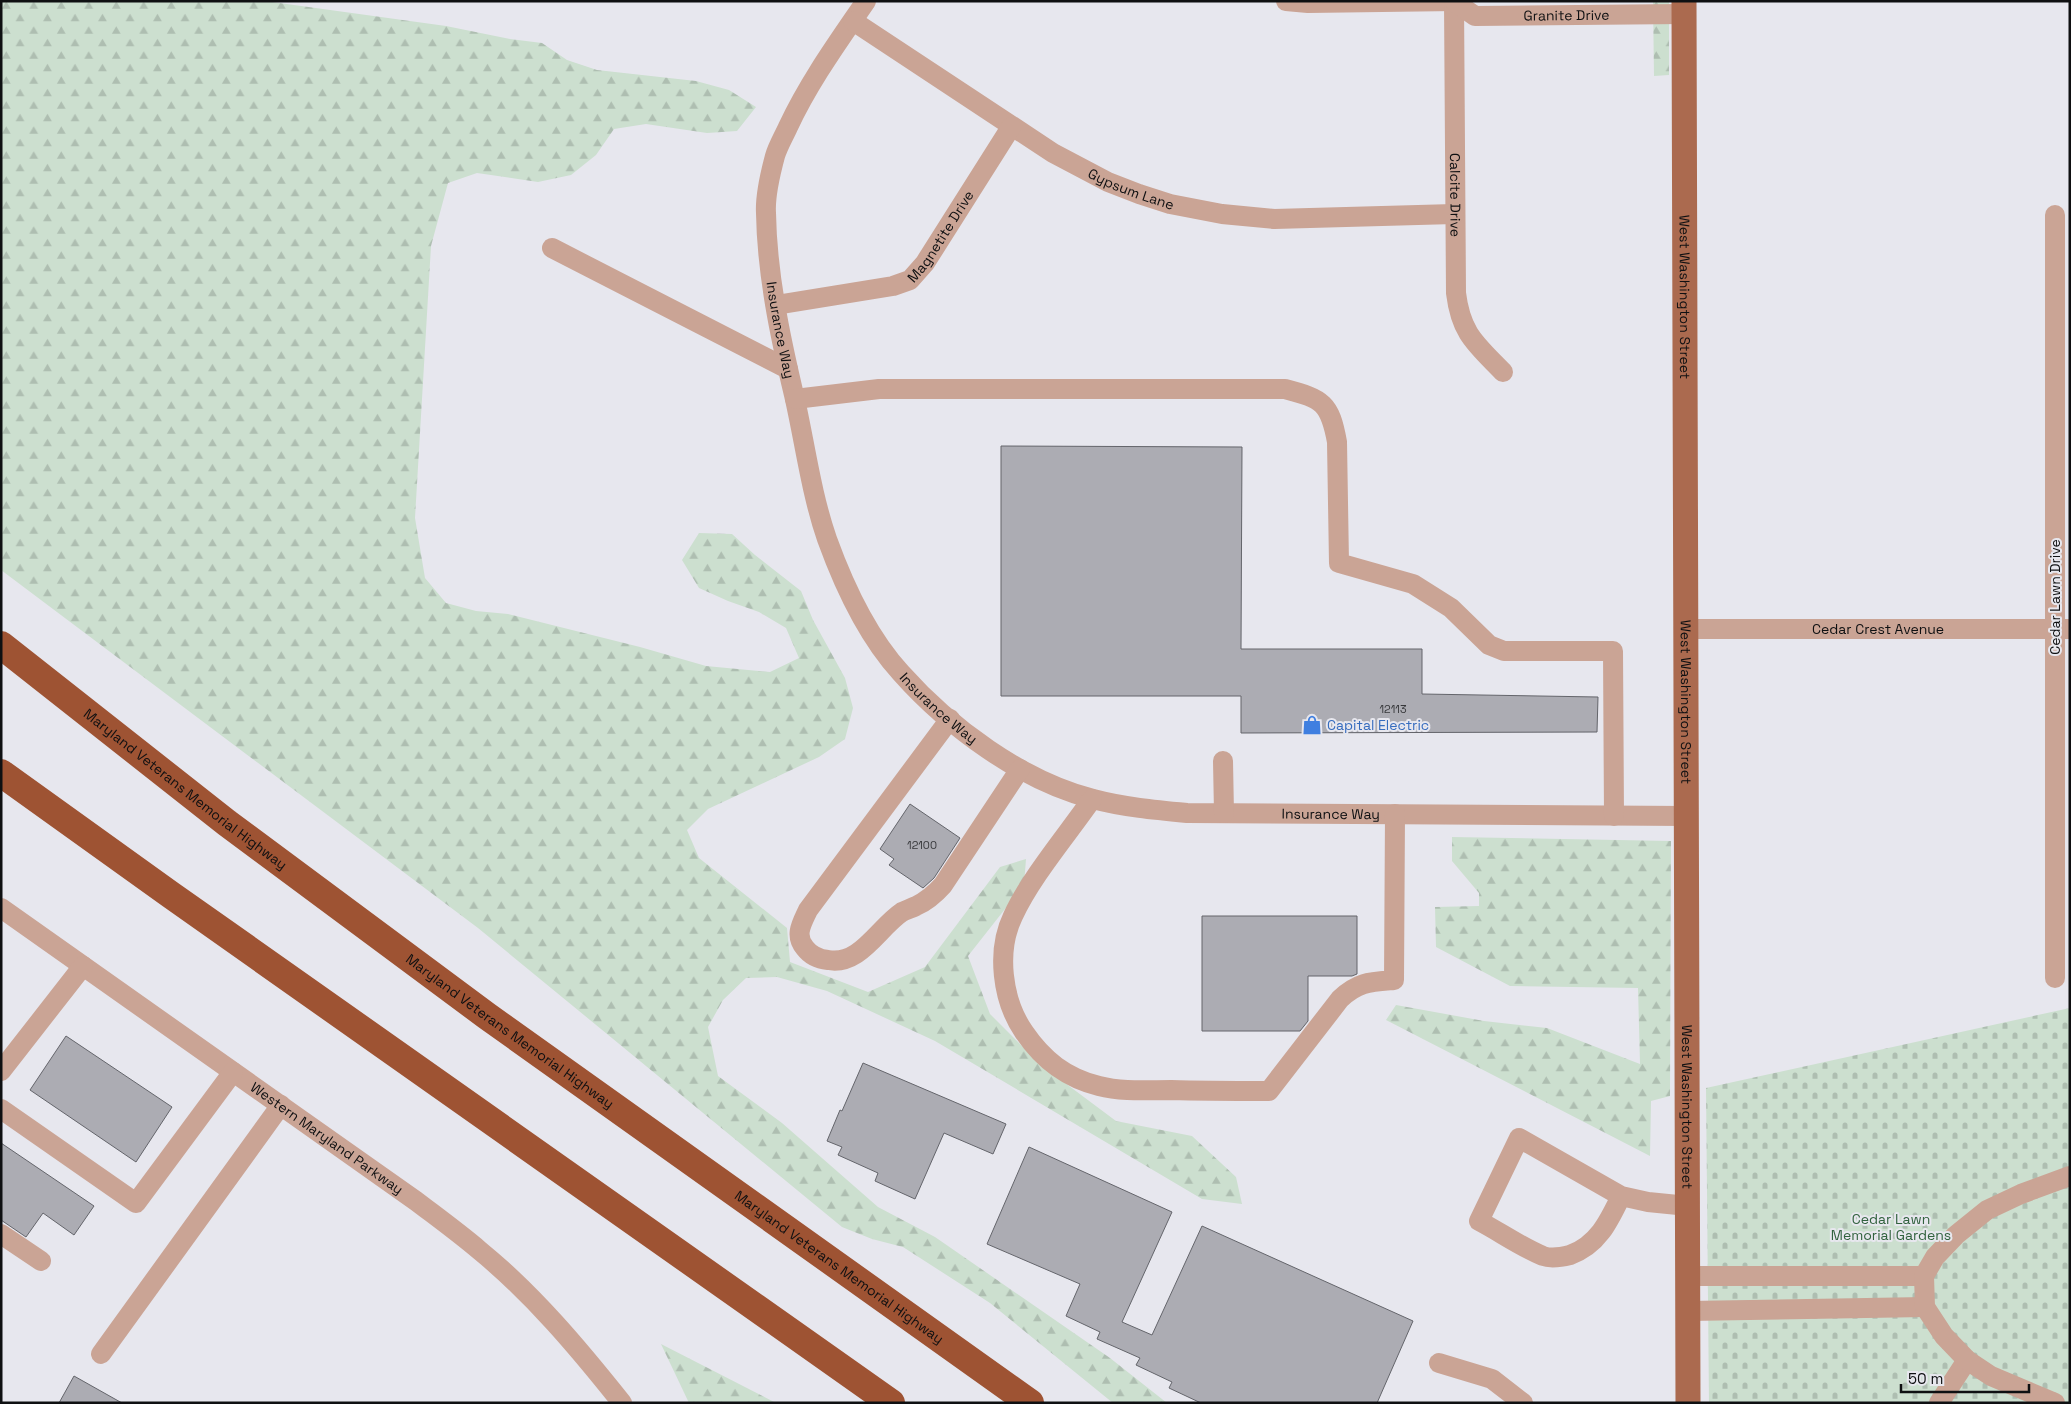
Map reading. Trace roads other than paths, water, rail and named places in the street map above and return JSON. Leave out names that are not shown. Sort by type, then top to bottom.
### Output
[{"type":"highway","name":"Maryland Veterans Memorial Highway","points":[[1,644],[227,823],[487,1016],[1030,1403]]},
{"type":"highway","points":[[1,773],[172,896],[891,1403]]},
{"type":"main road","name":"West Washington Street","points":[[1684,8],[1688,1403]]},
{"type":"street","name":"Insurance Way","points":[[866,1],[802,98],[776,154],[765,210],[770,267],[788,369],[814,492],[827,538],[845,584],[870,631],[900,672],[970,736],[1020,769],[1049,783],[1092,799],[1144,809],[1187,813],[1687,816]]},
{"type":"street","points":[[1286,1],[1308,3],[1455,2]]},
{"type":"street","name":"Granite Drive","points":[[1455,2],[1475,16],[1684,8]]},
{"type":"street","name":"Calcite Drive","points":[[1455,2],[1454,214],[1458,311],[1469,337],[1503,372]]},
{"type":"street","name":"Gypsum Lane","points":[[853,21],[1011,128],[1066,161],[1108,182],[1170,204],[1222,214],[1274,219],[1454,214]]},
{"type":"street","name":"Magnetite Drive","points":[[776,305],[893,286],[910,280],[925,264],[1011,128]]},
{"type":"street","name":"Cedar Lawn Drive","points":[[2055,216],[2063,629],[2056,978]]},
{"type":"street","points":[[552,248],[788,369]]},
{"type":"street","points":[[795,399],[880,388],[1286,389],[1309,396],[1326,407],[1336,433],[1339,563],[1413,584],[1451,608],[1489,645],[1504,651],[1612,651],[1614,816]]},
{"type":"street","name":"Cedar Crest Avenue","points":[[1687,629],[2063,629]]},
{"type":"street","points":[[950,719],[808,910],[800,925],[799,934],[801,944],[809,954],[819,959],[844,960],[857,954],[903,912],[932,897],[943,885],[1020,769]]},
{"type":"street","points":[[1223,761],[1224,813]]},
{"type":"street","points":[[1092,799],[1029,888],[1012,917],[1004,946],[1004,971],[1008,997],[1018,1024],[1034,1048],[1054,1067],[1076,1079],[1120,1090],[1269,1091],[1350,989],[1366,982],[1394,980],[1395,814]]},
{"type":"street","name":"Western Maryland Parkway","points":[[1,908],[416,1201],[480,1250],[530,1297],[579,1349],[622,1403]]},
{"type":"street","points":[[1,1071],[84,966]]},
{"type":"street","points":[[1,1109],[136,1203],[234,1072]]},
{"type":"street","points":[[101,1354],[281,1105]]},
{"type":"street","points":[[1621,1196],[1610,1221],[1595,1240],[1580,1251],[1562,1257],[1545,1257],[1479,1221],[1519,1138],[1621,1196],[1648,1202],[1688,1206]]},
{"type":"street","points":[[2055,1403],[1991,1376],[1967,1360],[1944,1336],[1925,1307],[1924,1276],[1935,1258],[1956,1235],[1987,1210],[2020,1194],[2070,1176]]},
{"type":"street","points":[[1,1234],[41,1261]]},
{"type":"street","points":[[1688,1276],[1924,1276]]},
{"type":"street","points":[[1688,1311],[1925,1307]]},
{"type":"street","points":[[1939,1403],[1967,1360]]},
{"type":"street","points":[[1439,1363],[1492,1379],[1523,1403]]},
{"type":"place","name":"Capital Electric","points":[[1312,725]]},
{"type":"park label","name":"Cedar Lawn Memorial Gardens","points":[[1891,1228]]}]
